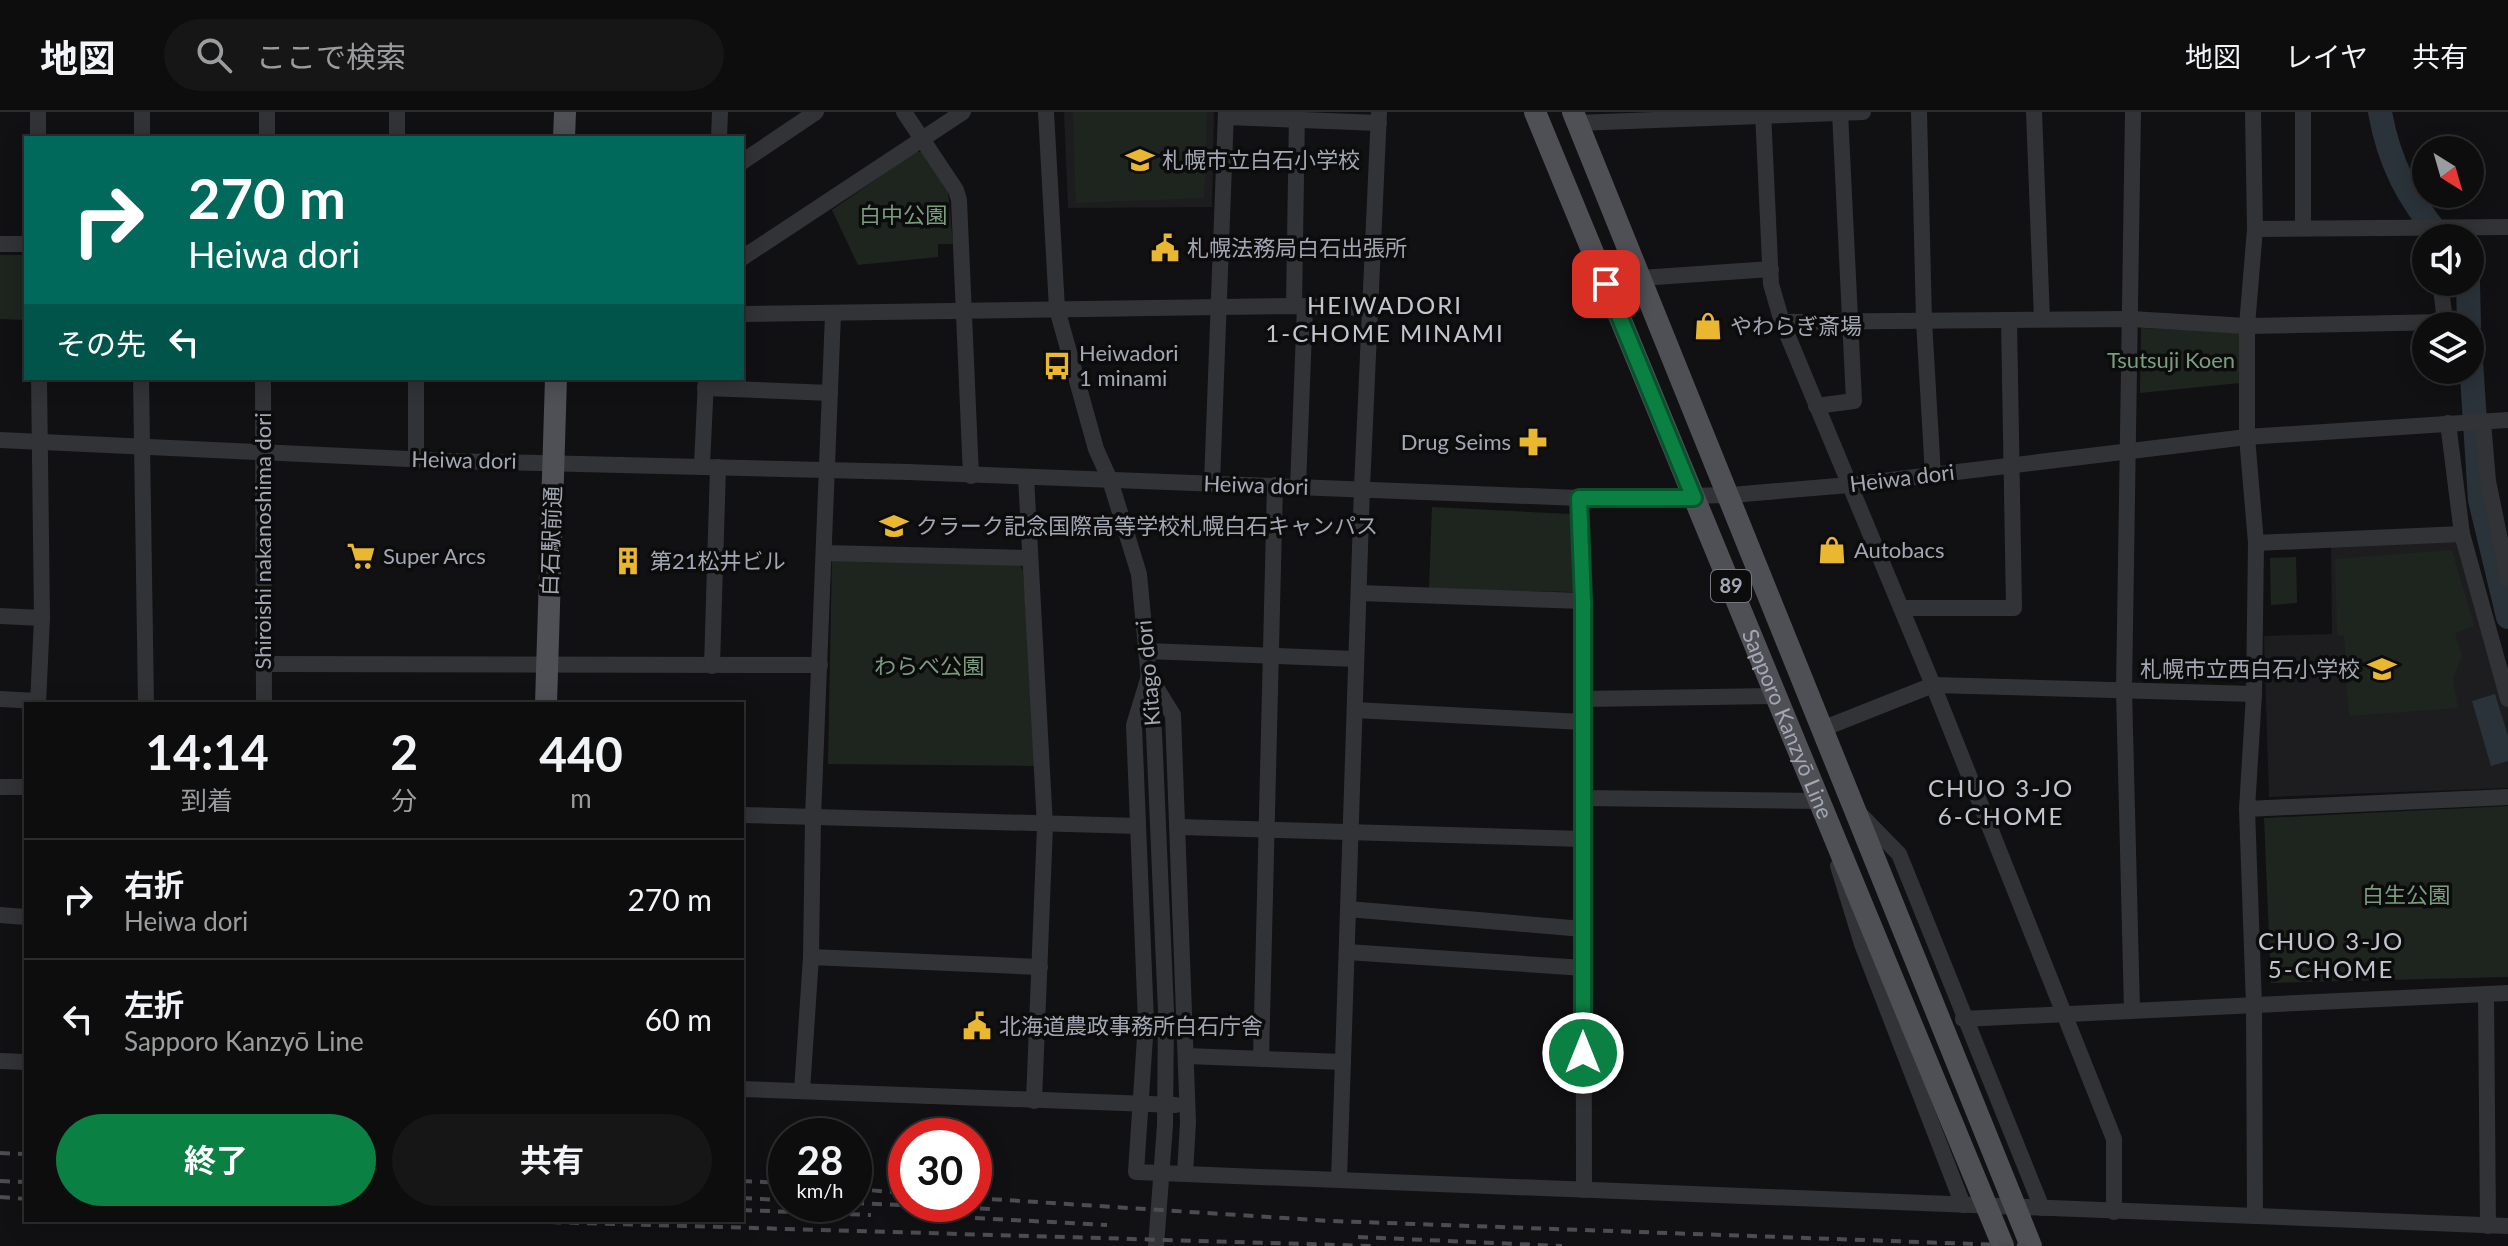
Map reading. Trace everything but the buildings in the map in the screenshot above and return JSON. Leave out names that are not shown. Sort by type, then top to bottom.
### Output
[{"type":"main road","points":[[564,136],[565,112]]},
{"type":"main road","name":"Sapporo Kanzyō Line","points":[[1535,112],[2003,1246]]},
{"type":"main road","name":"Sapporo Kanzyō Line","points":[[1575,118],[1731,495],[1849,803],[2031,1246]]},
{"type":"main road","name":"白石駅前通","points":[[546,702],[556,380]]},
{"type":"street","points":[[38,112],[38,136]]},
{"type":"street","points":[[142,112],[142,136]]},
{"type":"street","points":[[267,112],[267,136]]},
{"type":"street","points":[[397,112],[397,136]]},
{"type":"street","points":[[719,136],[720,112]]},
{"type":"street","points":[[744,161],[816,112]]},
{"type":"street","points":[[904,112],[959,200],[971,476]]},
{"type":"street","points":[[744,257],[963,112]]},
{"type":"street","name":"Kitago dori","points":[[1046,112],[1057,309],[1096,449],[1110,480],[1139,574],[1149,676],[1166,1011],[1165,1125],[1156,1246]]},
{"type":"street","points":[[1816,406],[1854,401],[1840,112]]},
{"type":"street","points":[[1575,118],[1863,112]]},
{"type":"street","points":[[1919,112],[1924,321],[1933,475]]},
{"type":"street","points":[[2034,112],[2042,319]]},
{"type":"street","points":[[2132,1010],[2124,690],[2133,112]]},
{"type":"street","points":[[2253,112],[2255,229],[2247,326],[2247,437],[2256,543],[2254,694],[2247,809],[2254,1005],[2255,1216]]},
{"type":"street","points":[[2303,112],[2303,228]]},
{"type":"street","points":[[1763,114],[1771,269],[1782,322],[1933,685],[2114,1139],[2114,1212]]},
{"type":"street","points":[[1212,483],[1226,115],[1379,118],[1362,488],[1339,1180]]},
{"type":"street","points":[[1297,118],[1300,306],[1298,486]]},
{"type":"street","points":[[2255,229],[2453,225],[2508,227]]},
{"type":"street","points":[[0,244],[24,244]]},
{"type":"street","points":[[1641,278],[1771,269]]},
{"type":"street","points":[[1782,322],[2131,319],[2247,326],[2445,322],[2442,296]]},
{"type":"street","points":[[744,314],[1300,306],[1370,308]]},
{"type":"street","points":[[802,1091],[811,957],[813,818],[833,314]]},
{"type":"street","points":[[1901,608],[2014,608],[2014,465],[2009,320]]},
{"type":"street","points":[[0,699],[38,702],[42,618],[39,380]]},
{"type":"street","points":[[141,380],[146,702]]},
{"type":"street","name":"Shiroishi nakanoshima dori","points":[[263,380],[264,702]]},
{"type":"street","points":[[416,380],[416,459]]},
{"type":"street","points":[[712,666],[706,383],[830,393]]},
{"type":"street","name":"Heiwa dori","points":[[0,440],[416,459],[710,466],[1579,498],[1694,498],[1849,485],[2247,437],[2508,420]]},
{"type":"street","points":[[2480,422],[2488,481],[2508,578]]},
{"type":"street","points":[[2451,423],[2462,534],[2508,699]]},
{"type":"street","points":[[1026,477],[1045,826],[1034,1101]]},
{"type":"street","points":[[1261,1059],[1275,485]]},
{"type":"street","points":[[1579,498],[1583,601],[1584,1190]]},
{"type":"street","points":[[2256,543],[2462,534]]},
{"type":"street","points":[[825,553],[1030,558]]},
{"type":"street","points":[[1359,593],[1583,601]]},
{"type":"street","points":[[0,616],[42,618]]},
{"type":"street","points":[[1146,651],[1356,659]]},
{"type":"street","points":[[263,664],[820,665]]},
{"type":"street","points":[[1149,676],[1134,725],[1146,1022],[1136,1172],[2508,1226]]},
{"type":"street","points":[[1149,676],[1173,715],[1180,827],[1185,1105],[1188,1122],[1185,1174]]},
{"type":"street","points":[[1822,729],[1933,685],[2254,694]]},
{"type":"street","points":[[1583,699],[1774,696]]},
{"type":"street","points":[[1355,710],[1583,722]]},
{"type":"street","points":[[0,787],[24,787]]},
{"type":"street","points":[[2247,809],[2508,797]]},
{"type":"street","points":[[1584,798],[1820,801]]},
{"type":"street","points":[[1849,803],[1899,854],[1963,1019],[2042,1208]]},
{"type":"street","points":[[744,815],[1045,826],[1138,826]]},
{"type":"street","points":[[1831,825],[1841,881],[1862,944],[1963,1205]]},
{"type":"street","points":[[1180,827],[1584,839]]},
{"type":"street","points":[[1348,909],[1583,929]]},
{"type":"street","points":[[0,915],[24,917]]},
{"type":"street","points":[[1347,952],[1584,968]]},
{"type":"street","points":[[811,957],[1040,967]]},
{"type":"street","points":[[1963,1019],[2508,993]]},
{"type":"street","points":[[2486,995],[2488,1226]]},
{"type":"street","points":[[1186,1056],[1343,1062]]},
{"type":"street","points":[[0,1061],[24,1062]]},
{"type":"street","points":[[744,1089],[1185,1105]]},
{"type":"shaded area","name":"札幌市立白石小学校","points":[[1064,112],[1214,112],[1212,207],[1068,208]]},
{"type":"shaded area","name":"札幌市立西白石小学校","points":[[2463,541],[2508,702],[2508,788],[2269,797],[2264,636],[2332,634],[2331,547]]},
{"type":"shaded area","points":[[2495,694],[2508,736],[2508,761],[2491,766],[2472,701]]},
{"type":"green space","name":"札幌市立白石小学校","points":[[1073,112],[1207,112],[1204,198],[1076,203]]},
{"type":"green space","name":"白中公園","points":[[915,152],[922,152],[948,192],[953,244],[938,244],[938,257],[858,265],[832,210]]},
{"type":"green space","points":[[0,255],[21,255],[24,258],[24,320],[0,319]]},
{"type":"green space","name":"Tsutsuji Koen","points":[[2141,328],[2241,332],[2240,383],[2140,393]]},
{"type":"green space","points":[[1432,507],[1570,514],[1574,523],[1576,592],[1429,589]]},
{"type":"green space","points":[[2452,550],[2474,626],[2455,633],[2462,656],[2453,680],[2458,708],[2349,716],[2344,636],[2337,635],[2335,559]]},
{"type":"green space","points":[[2296,557],[2297,603],[2271,605],[2270,558]]},
{"type":"green space","name":"わらべ公園","points":[[832,559],[1020,565],[1023,571],[1037,766],[828,764]]},
{"type":"green space","name":"白生公園","points":[[2508,806],[2508,977],[2271,983],[2264,818]]},
{"type":"waterway","points":[[2380,112],[2395,164],[2430,224]]},
{"type":"waterway","points":[[2468,296],[2469,312]]},
{"type":"waterway","points":[[2473,384],[2480,500],[2508,617]]},
{"type":"railway","points":[[0,1153],[24,1154]]},
{"type":"railway","points":[[0,1181],[24,1182]]},
{"type":"railway","points":[[744,1181],[768,1182]]},
{"type":"railway","points":[[872,1190],[888,1192]]},
{"type":"railway","points":[[0,1197],[24,1199]]},
{"type":"railway","points":[[744,1198],[768,1199]]},
{"type":"railway","points":[[992,1199],[1331,1221],[2031,1246]]},
{"type":"railway","points":[[872,1204],[888,1204]]},
{"type":"railway","points":[[744,1210],[768,1211]]},
{"type":"railway","points":[[992,1219],[1107,1225]]},
{"type":"railway","points":[[548,1222],[1373,1246]]},
{"type":"railway","points":[[1358,1237],[1562,1246]]},
{"type":"place","name":"札幌市立白石小学校","points":[[1140,160]]},
{"type":"place","name":"札幌法務局白石出張所","points":[[1165,248]]},
{"type":"place","name":"やわらぎ斎場","points":[[1708,326]]},
{"type":"place","name":"Heiwadori 1 minami","points":[[1057,366]]},
{"type":"place","name":"Drug Seims","points":[[1533,442]]},
{"type":"place","name":"クラーク記念国際高等学校札幌白石キャンパス","points":[[894,526]]},
{"type":"place","name":"Autobacs","points":[[1832,550]]},
{"type":"place","name":"Super Arcs","points":[[361,556]]},
{"type":"place","name":"第21松井ビル","points":[[628,561]]},
{"type":"place","name":"札幌市立西白石小学校","points":[[2382,669]]},
{"type":"place","name":"北海道農政事務所白石庁舎","points":[[977,1026]]},
{"type":"district","name":"HEIWADORI 1-CHOME MINAMI","points":[[1385,320]]},
{"type":"district","name":"CHUO 3-JO 6-CHOME","points":[[2001,803]]},
{"type":"district","name":"CHUO 3-JO 5-CHOME","points":[[2331,956]]},
{"type":"route","points":[[1583,1053],[1583,601],[1579,498],[1694,498],[1606,284]]}]
